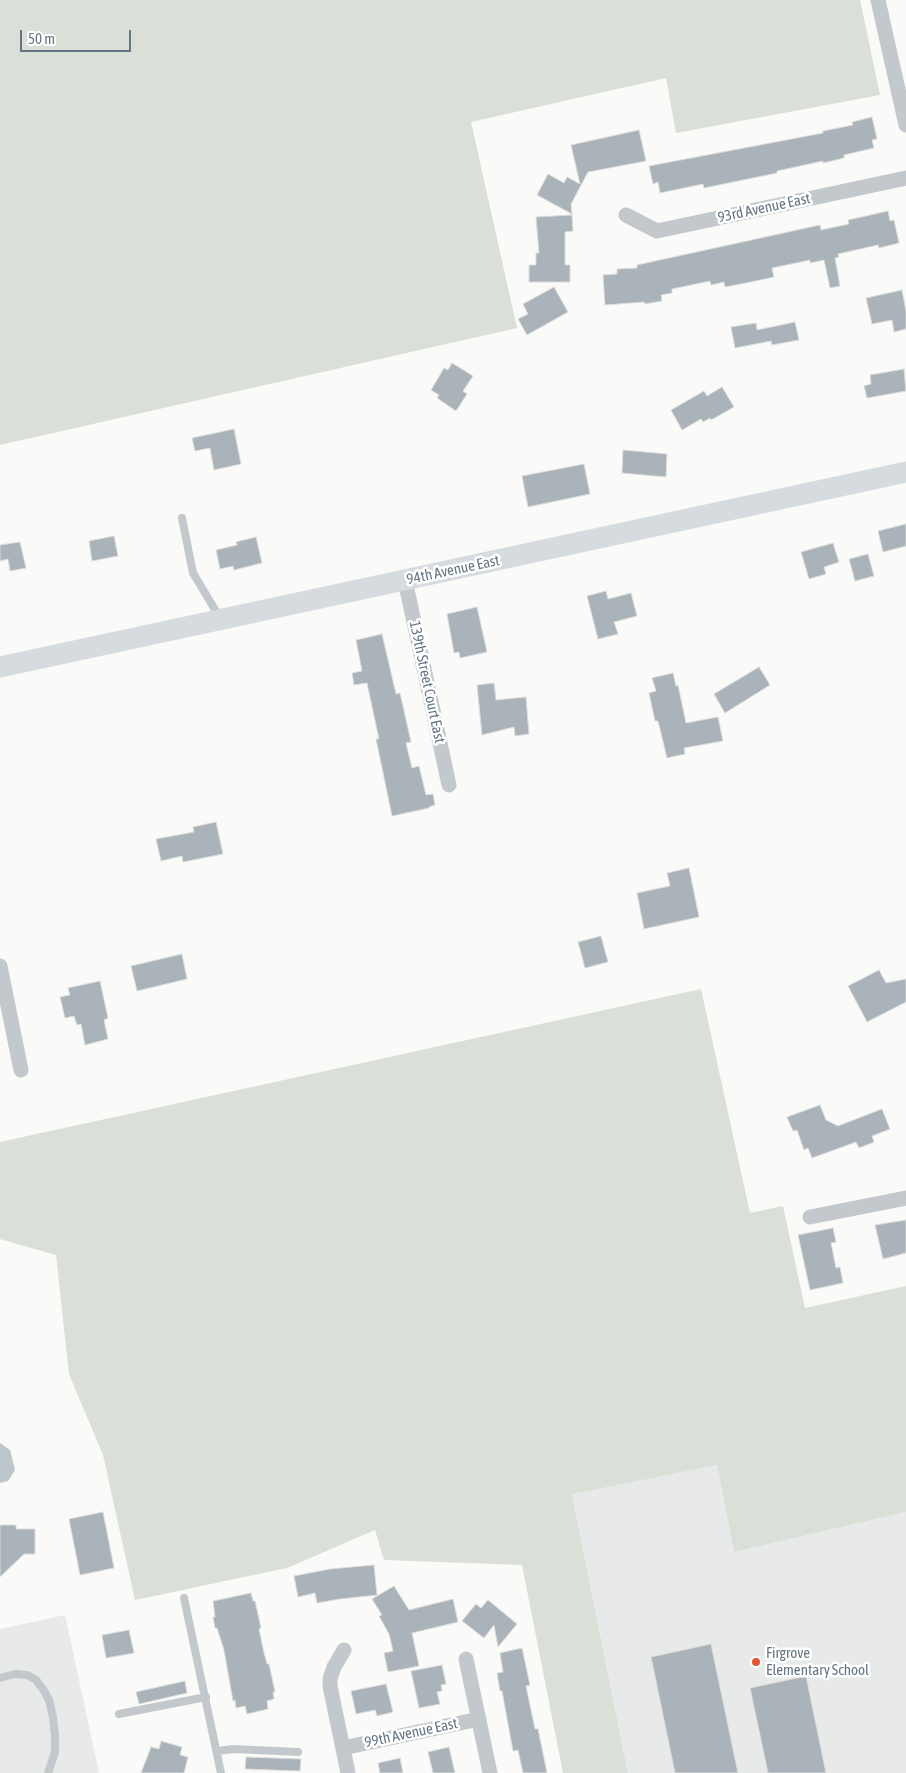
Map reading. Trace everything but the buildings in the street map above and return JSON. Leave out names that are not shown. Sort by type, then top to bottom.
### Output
[{"type":"main road","name":"94th Avenue East","points":[[0,667],[906,472]]},
{"type":"street","points":[[878,0],[906,126]]},
{"type":"street","name":"93rd Avenue East","points":[[626,215],[657,231],[906,178]]},
{"type":"street","name":"139th Street Court East","points":[[405,580],[450,785]]},
{"type":"street","points":[[0,966],[21,1070]]},
{"type":"street","points":[[810,1217],[906,1198]]},
{"type":"street","points":[[344,1650],[334,1667],[330,1679],[348,1773]]},
{"type":"street","points":[[466,1659],[490,1773]]},
{"type":"street","name":"99th Avenue East","points":[[343,1748],[479,1719]]},
{"type":"lane","points":[[182,518],[193,573],[221,620]]},
{"type":"lane","points":[[184,1598],[221,1773]]},
{"type":"lane","points":[[0,1678],[15,1674],[27,1675],[36,1680],[49,1700],[53,1717],[55,1752],[48,1773]]},
{"type":"lane","points":[[119,1714],[206,1697]]},
{"type":"lane","points":[[217,1751],[234,1749],[298,1752]]},
{"type":"shaded area","points":[[0,0],[860,0],[880,95],[676,133],[666,78],[471,122],[517,328],[0,445]]},
{"type":"shaded area","points":[[701,989],[750,1213],[783,1206],[805,1308],[906,1286],[906,1512],[734,1552],[717,1465],[572,1494],[628,1773],[563,1773],[522,1565],[384,1560],[375,1530],[287,1568],[135,1600],[103,1455],[69,1374],[56,1255],[0,1239],[0,1142]]},
{"type":"shaded area","points":[[0,1443],[10,1450],[15,1470],[8,1481],[0,1483]]},
{"type":"shaded area","name":"Firgrove Elementary School","points":[[717,1465],[734,1552],[906,1512],[906,1773],[628,1773],[572,1493]]},
{"type":"shaded area","points":[[65,1615],[99,1773],[0,1773],[0,1629]]},
{"type":"place","name":"Firgrove Elementary School","points":[[756,1662]]}]
